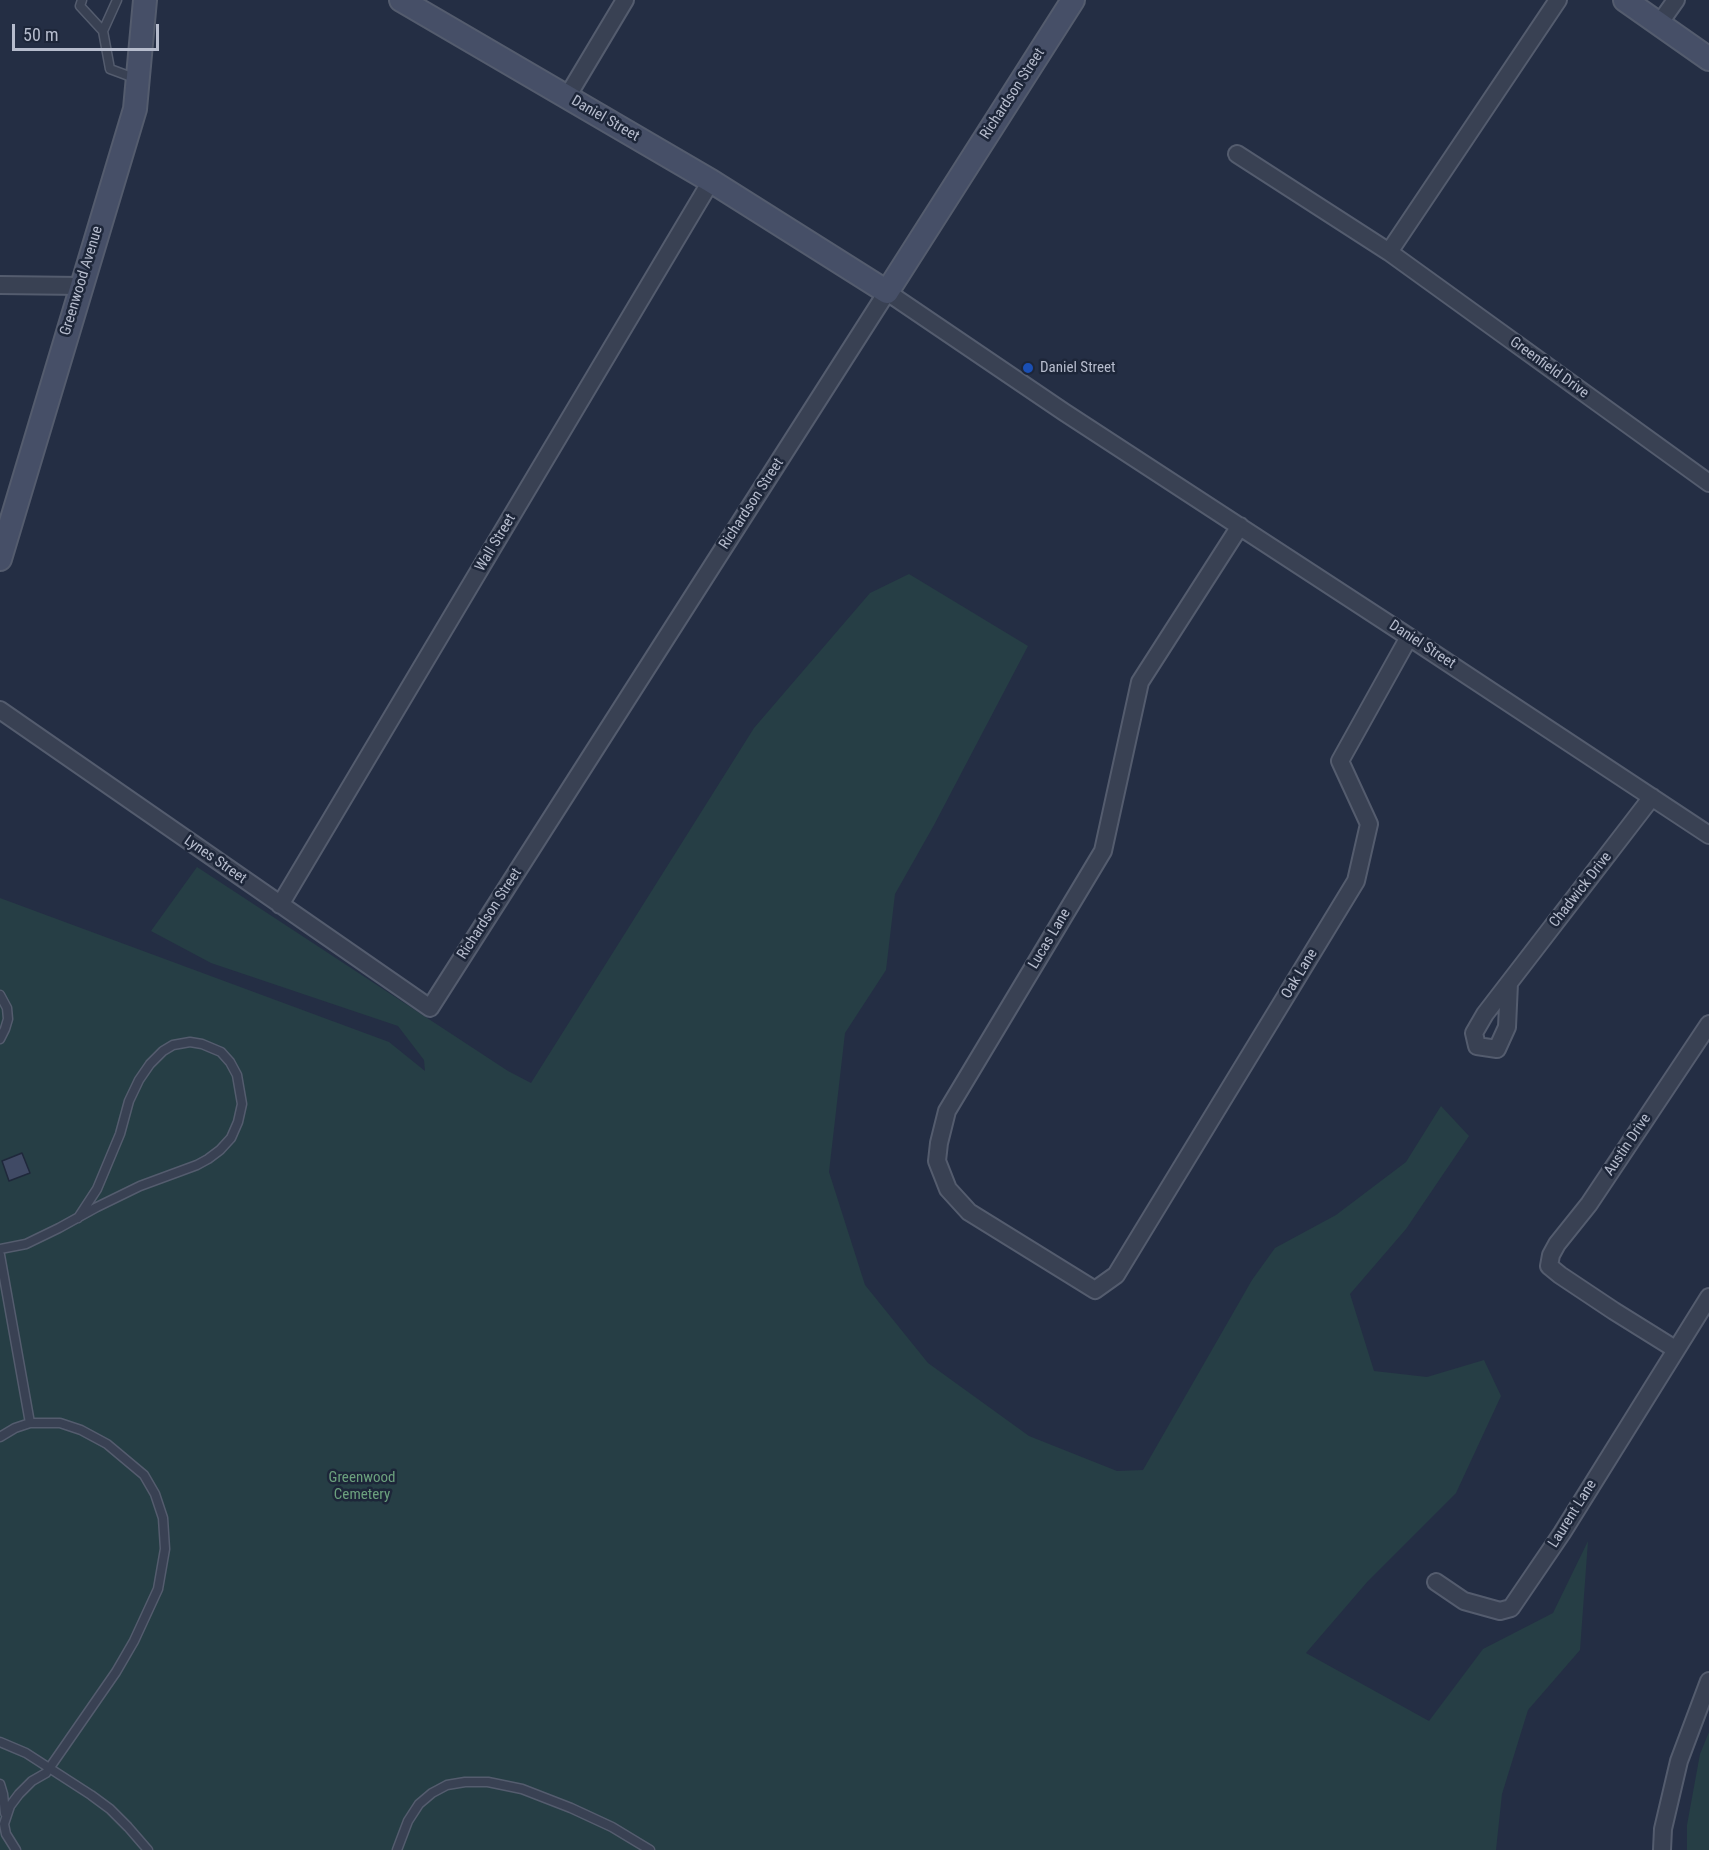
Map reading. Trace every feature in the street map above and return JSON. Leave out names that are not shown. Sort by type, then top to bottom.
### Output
[{"type":"street","name":"Greenwood Avenue","points":[[0,559],[135,109],[146,0]]},
{"type":"street","name":"Daniel Street","points":[[401,0],[711,181],[887,292],[1064,412],[1709,835]]},
{"type":"street","points":[[567,97],[625,0]]},
{"type":"street","name":"Richardson Street","points":[[430,1008],[1073,0]]},
{"type":"street","points":[[1389,252],[1558,0]]},
{"type":"street","points":[[1625,0],[1709,59]]},
{"type":"street","points":[[1659,24],[1676,0]]},
{"type":"street","name":"Greenfield Drive","points":[[1237,154],[1389,252],[1709,483]]},
{"type":"street","name":"Wall Street","points":[[280,905],[711,181]]},
{"type":"street","points":[[0,285],[81,286]]},
{"type":"street","name":"Lucas Lane","points":[[1095,1290],[969,1212],[948,1189],[937,1161],[939,1143],[947,1111],[1103,851],[1140,682],[1240,526]]},
{"type":"street","name":"Oak Lane","points":[[1095,1290],[1116,1275],[1356,881],[1369,824],[1340,761],[1409,637]]},
{"type":"street","name":"Lynes Street","points":[[0,710],[430,1008]]},
{"type":"street","name":"Chadwick Drive","points":[[1509,982],[1652,797]]},
{"type":"street","name":"Austin Drive","points":[[1676,1349],[1605,1305],[1549,1266],[1551,1254],[1557,1244],[1589,1204],[1709,1024]]},
{"type":"street","name":"Laurent Lane","points":[[1436,1582],[1464,1600],[1500,1611],[1511,1608],[1562,1533],[1709,1297]]},
{"type":"street","points":[[1662,1850],[1663,1828],[1679,1761],[1709,1681]]},
{"type":"lane","points":[[82,0],[80,6],[103,31],[110,69],[137,79]]},
{"type":"lane","points":[[103,31],[117,0]]},
{"type":"lane","points":[[0,994],[7,1008],[8,1018],[0,1039]]},
{"type":"lane","points":[[0,1249],[26,1244],[78,1218],[140,1186],[208,1160],[220,1150],[231,1138],[242,1104],[237,1075],[221,1052],[190,1042],[173,1045],[150,1064],[129,1101],[120,1134],[100,1183],[78,1218]]},
{"type":"lane","points":[[0,1255],[30,1424]]},
{"type":"lane","points":[[0,1437],[15,1428],[30,1424],[60,1424],[81,1430],[107,1443],[144,1475],[155,1494],[163,1518],[165,1549],[158,1589],[134,1641],[116,1672],[50,1768],[32,1781],[10,1806],[0,1833]]},
{"type":"lane","points":[[0,1742],[26,1753],[110,1809],[148,1850]]},
{"type":"lane","points":[[397,1850],[408,1821],[419,1804],[432,1793],[447,1785],[465,1782],[488,1782],[522,1789],[612,1827],[650,1850]]},
{"type":"lane","points":[[0,1784],[6,1834],[16,1850]]},
{"type":"green space","name":"Greenwood Cemetery","points":[[909,574],[1028,646],[895,894],[886,970],[845,1033],[829,1172],[865,1285],[928,1363],[1029,1436],[1117,1471],[1143,1470],[1252,1280],[1275,1248],[1336,1215],[1406,1162],[1441,1106],[1469,1136],[1406,1229],[1350,1294],[1374,1371],[1427,1377],[1484,1360],[1501,1396],[1456,1493],[1368,1581],[1306,1653],[1429,1721],[1483,1649],[1553,1613],[1588,1541],[1580,1650],[1528,1710],[1502,1794],[1496,1850],[0,1850],[0,898],[389,1042],[425,1071],[424,1060],[398,1026],[211,963],[151,931],[197,867],[508,1071],[531,1083],[754,728],[870,593]]},
{"type":"green space","points":[[1709,1732],[1709,1850],[1687,1850],[1687,1825],[1700,1754]]},
{"type":"building","points":[[22,1153],[30,1173],[9,1181],[2,1161]]},
{"type":"place","name":"Daniel Street","points":[[1028,368]]}]
